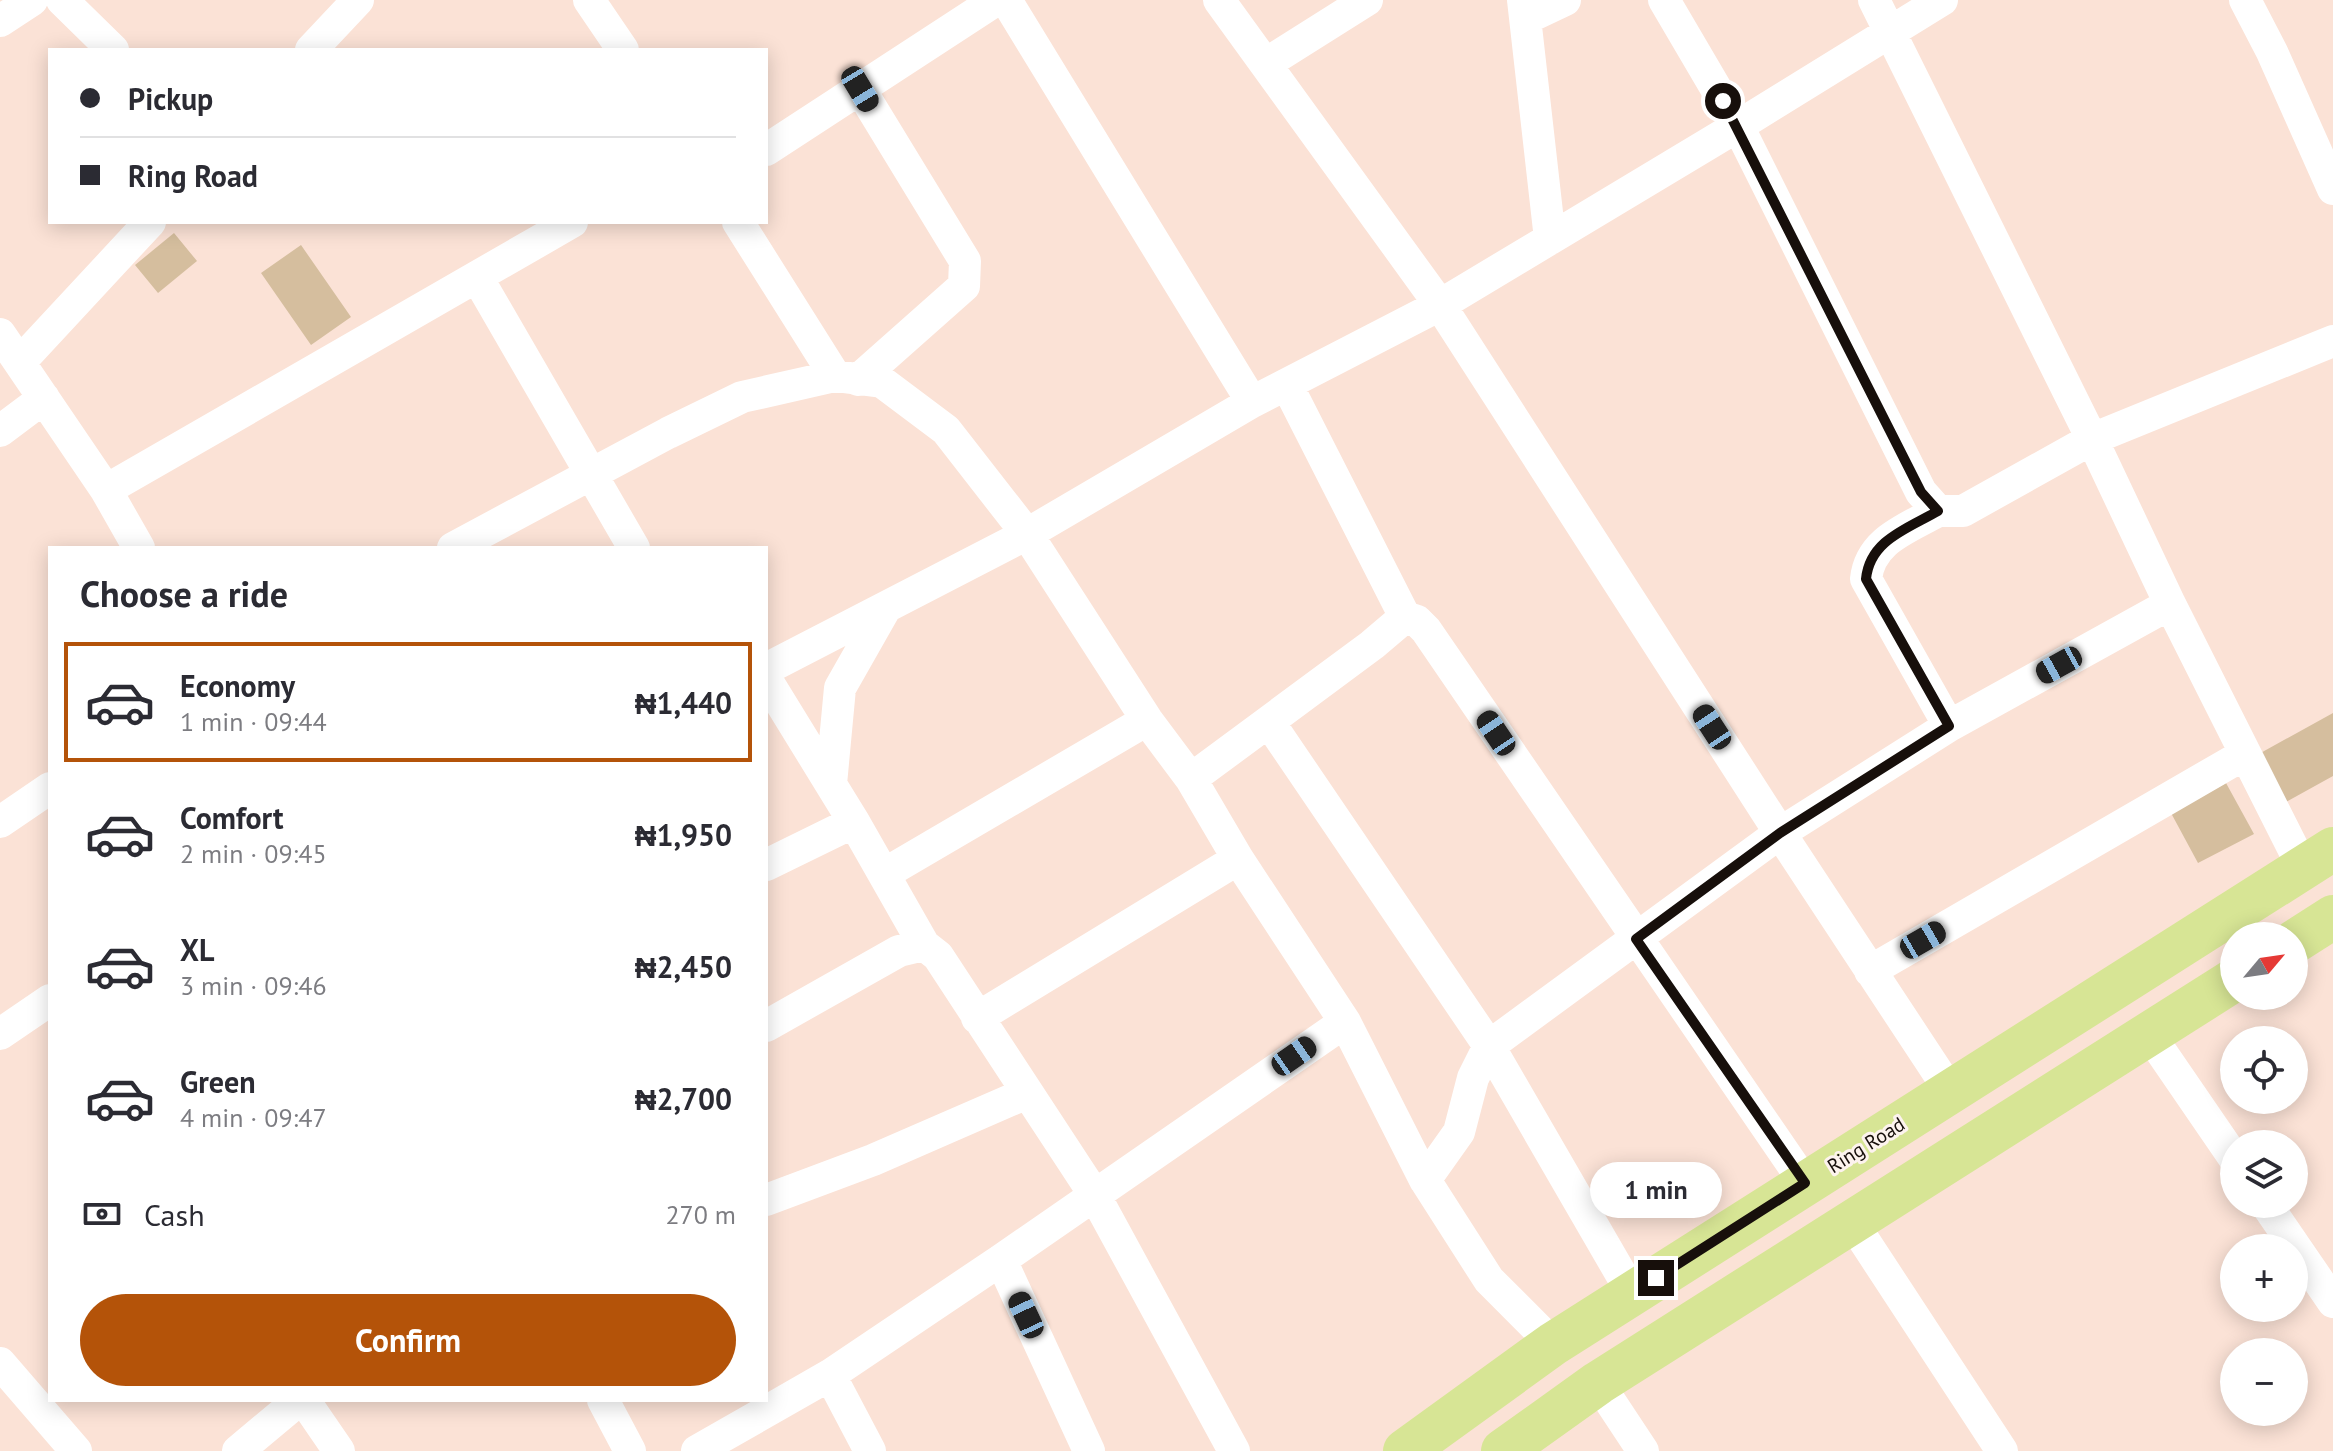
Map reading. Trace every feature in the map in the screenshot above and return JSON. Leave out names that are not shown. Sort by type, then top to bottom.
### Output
[{"type":"main road","name":"Ring Road","points":[[1405,1451],[1553,1344],[2318,858]]},
{"type":"main road","points":[[2308,933],[2333,917]]},
{"type":"main road","points":[[1503,1451],[1598,1383],[2220,989]]},
{"type":"street","points":[[0,21],[32,0]]},
{"type":"street","points":[[62,0],[111,48]]},
{"type":"street","points":[[313,48],[358,0]]},
{"type":"street","points":[[589,0],[622,48]]},
{"type":"street","points":[[768,149],[996,0]]},
{"type":"street","points":[[1006,0],[1252,402]]},
{"type":"street","points":[[1219,0],[1440,305],[1950,1091]]},
{"type":"street","points":[[1267,63],[1367,0]]},
{"type":"street","points":[[1550,239],[1525,9],[1565,0]]},
{"type":"street","points":[[1664,0],[1738,126],[1921,492],[1938,511]]},
{"type":"street","points":[[1874,0],[2245,754],[2318,858]]},
{"type":"street","points":[[768,668],[1027,534],[1252,402],[1440,305],[1942,0]]},
{"type":"street","points":[[2245,0],[2272,52],[2333,189]]},
{"type":"street","points":[[847,378],[964,286],[965,261],[860,89]]},
{"type":"street","points":[[20,362],[148,224]]},
{"type":"street","points":[[106,490],[569,224]]},
{"type":"street","points":[[739,224],[847,378]]},
{"type":"street","points":[[477,277],[633,546]]},
{"type":"street","points":[[0,334],[106,490],[138,546]]},
{"type":"street","points":[[1949,726],[1866,579],[1868,562],[1880,545],[1938,511],[1963,511],[2092,439],[2333,341]]},
{"type":"street","points":[[457,546],[742,397],[847,378],[882,382],[946,430],[1027,534],[1147,720],[1191,779],[1238,859],[1345,1022],[1425,1180],[1489,1280],[1553,1344]]},
{"type":"street","points":[[1287,385],[1405,617],[1417,621],[1426,630],[1805,1183]]},
{"type":"street","points":[[0,431],[44,398]]},
{"type":"street","points":[[1425,1180],[1459,1132],[1473,1078],[1489,1046],[1780,833],[1949,726],[2170,604]]},
{"type":"street","points":[[831,784],[840,688],[886,607]]},
{"type":"street","points":[[1191,779],[1405,617]]},
{"type":"street","points":[[768,682],[854,822],[924,945],[938,956],[1094,1194],[1234,1451]]},
{"type":"street","points":[[884,874],[1147,720]]},
{"type":"street","points":[[1269,722],[1489,1046],[1632,1293]]},
{"type":"street","points":[[1870,971],[2245,754]]},
{"type":"street","points":[[0,822],[48,789]]},
{"type":"street","points":[[768,864],[854,822]]},
{"type":"street","points":[[977,1018],[1238,859]]},
{"type":"street","points":[[768,1025],[899,951],[924,945]]},
{"type":"street","points":[[3,1026],[48,1001]]},
{"type":"street","points":[[697,1451],[830,1375],[1345,1022]]},
{"type":"street","points":[[2149,1034],[2220,1138]]},
{"type":"street","points":[[768,1199],[873,1160],[1027,1093]]},
{"type":"street","points":[[2276,1218],[2333,1302]]},
{"type":"street","points":[[1852,1222],[1988,1446]]},
{"type":"street","points":[[1001,1260],[1089,1451]]},
{"type":"street","points":[[0,1363],[76,1451]]},
{"type":"street","points":[[830,1375],[870,1451]]},
{"type":"street","points":[[1598,1383],[1643,1451]]},
{"type":"street","points":[[238,1451],[299,1402]]},
{"type":"street","points":[[303,1402],[339,1451]]},
{"type":"street","points":[[604,1402],[630,1451]]},
{"type":"building","points":[[174,233],[197,261],[158,293],[135,265]]},
{"type":"building","points":[[301,245],[351,317],[311,345],[261,273]]},
{"type":"building","points":[[2333,713],[2333,776],[2284,803],[2257,755]]},
{"type":"building","points":[[2226,783],[2254,834],[2198,863],[2171,813]]},
{"type":"route","points":[[1656,1278],[1805,1183],[1636,939],[1780,833],[1949,726],[1866,579],[1868,562],[1880,545],[1938,511],[1921,492],[1723,101]]}]
